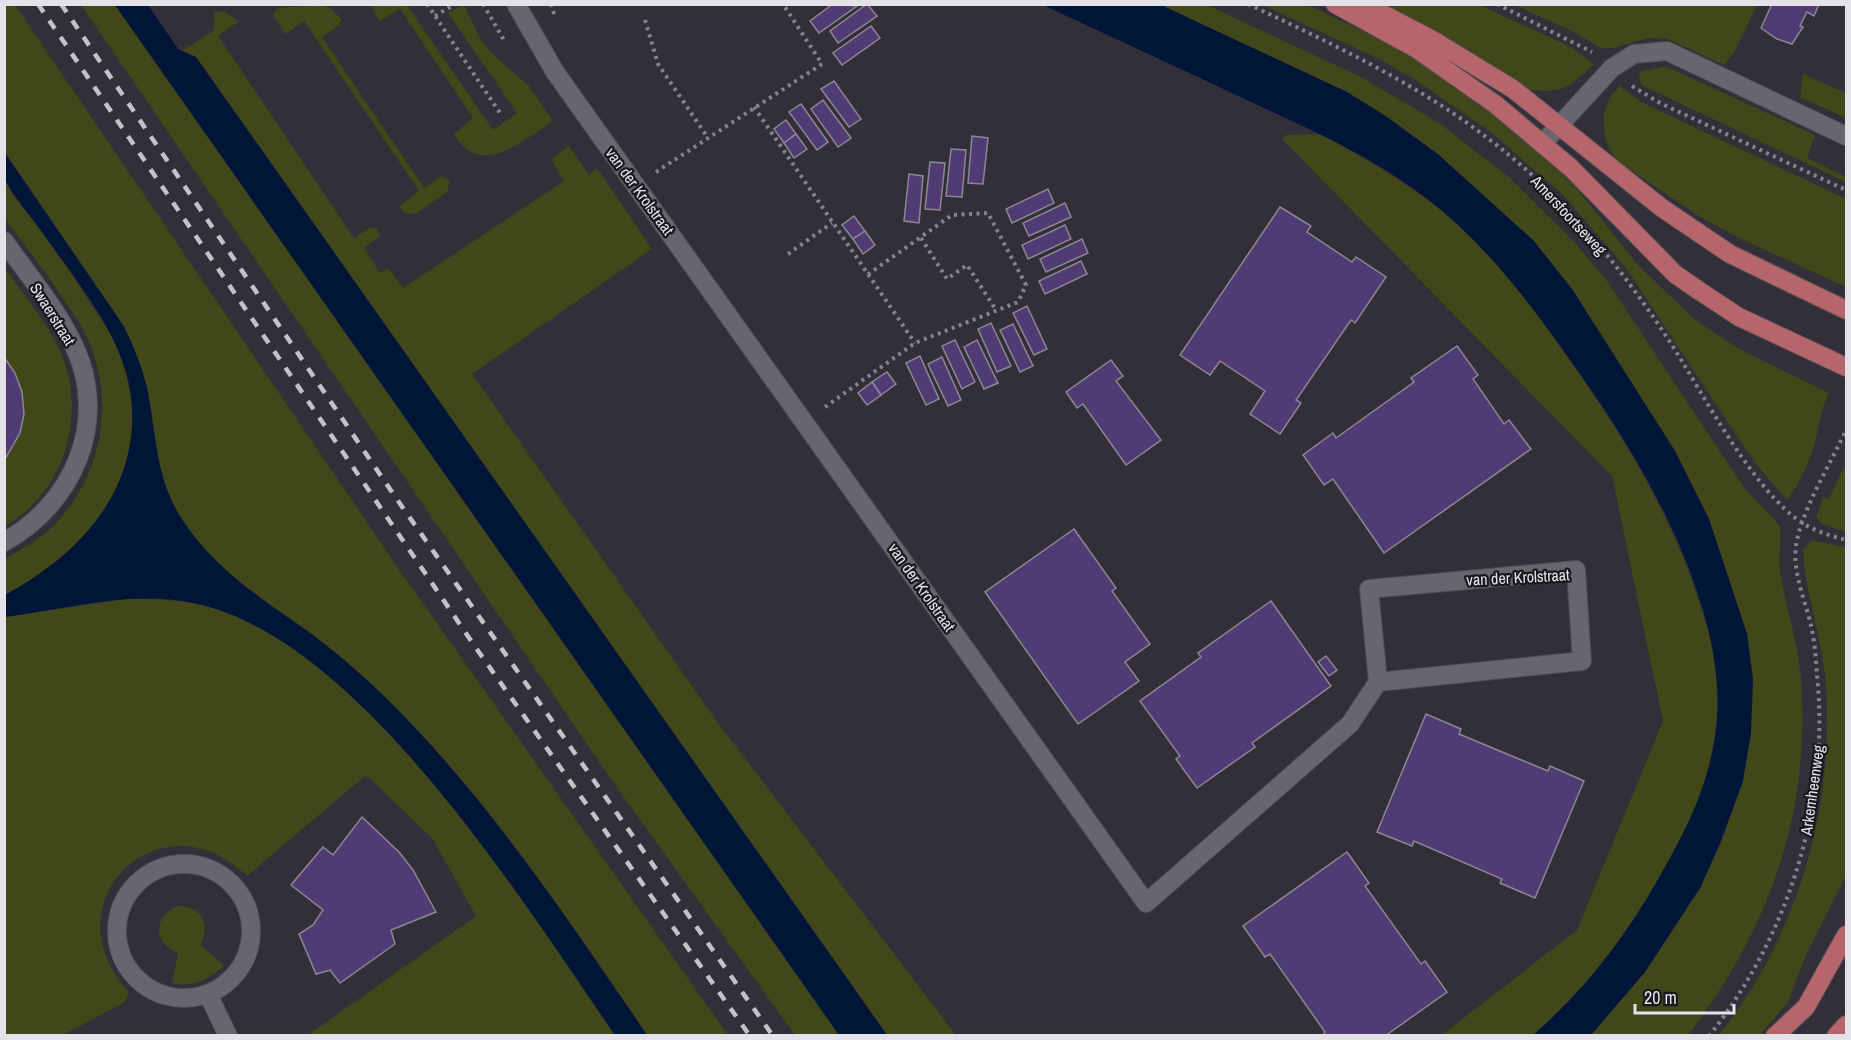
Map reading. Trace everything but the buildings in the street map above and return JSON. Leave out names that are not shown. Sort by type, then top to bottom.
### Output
[{"type":"main road","name":"Amersfoortseweg","points":[[1335,4],[1415,48],[1458,77],[1543,143],[1675,274],[1739,317],[1846,367]]},
{"type":"main road","points":[[1364,4],[1463,58],[1513,89],[1662,208],[1730,254],[1846,310]]},
{"type":"main road","points":[[1775,1035],[1806,1007],[1846,935]]},
{"type":"main road","points":[[1836,1035],[1846,1025]]},
{"type":"street","name":"van der Krolstraat","points":[[516,4],[555,72],[1146,903],[1350,724],[1378,682],[1369,589],[1576,570],[1582,661],[1378,682]]},
{"type":"street","points":[[1543,143],[1612,68],[1634,54],[1666,51],[1846,136]]},
{"type":"street","name":"Swaerstraat","points":[[4,241],[68,333],[83,369],[88,409],[81,453],[63,490],[43,515],[24,531],[4,542]]},
{"type":"street","points":[[189,863],[208,868],[226,878],[239,892],[248,911],[251,931],[248,951],[239,969],[225,984],[208,994],[178,998],[150,989],[134,977],[123,960],[117,941],[117,921],[123,901],[134,885],[150,872],[169,865],[189,863]]},
{"type":"street","points":[[208,994],[228,1035]]},
{"type":"path","points":[[428,4],[502,116]]},
{"type":"path","points":[[435,16],[455,4]]},
{"type":"path","points":[[636,186],[822,64],[783,4]]},
{"type":"path","name":"Amersfoortseweg","points":[[1248,4],[1358,56],[1410,84],[1448,108],[1522,165],[1579,222],[1618,268],[1670,342],[1758,478],[1779,503],[1802,523],[1846,540]]},
{"type":"path","points":[[1497,4],[1577,42],[1646,96],[1846,190]]},
{"type":"path","points":[[645,20],[658,64],[708,138]]},
{"type":"path","points":[[754,107],[915,343]]},
{"type":"path","points":[[804,421],[915,343],[1018,302],[1026,285],[988,213],[952,216],[867,275]]},
{"type":"path","points":[[788,254],[832,223]]},
{"type":"path","points":[[921,238],[947,279],[967,266],[996,310]]},
{"type":"path","points":[[1802,523],[1846,430]]},
{"type":"path","name":"Arkemheenweg","points":[[1709,1035],[1750,977],[1771,939],[1801,859],[1811,814],[1820,723],[1812,631],[1796,557],[1797,538],[1802,523]]},
{"type":"green space","points":[[4,5],[15,5],[400,571],[728,1035],[647,1035],[525,860],[459,776],[423,736],[347,662],[235,578],[189,530],[177,511],[165,483],[146,384],[127,333],[5,152]]},
{"type":"green space","points":[[81,5],[115,5],[839,1035],[795,1035],[615,785]]},
{"type":"green space","points":[[322,5],[332,9],[341,19],[340,25],[322,37],[424,188],[442,176],[450,181],[447,192],[415,214],[405,213],[399,207],[419,191],[304,21],[285,34],[273,15],[278,8]]},
{"type":"green space","points":[[371,5],[407,5],[493,130],[517,113],[448,13],[464,5],[480,38],[491,53],[528,85],[553,121],[516,146],[502,152],[489,155],[476,154],[464,147],[454,134],[473,118],[400,9],[379,21]]},
{"type":"green space","points":[[1161,5],[1207,5],[1361,77],[1439,123],[1510,178],[1575,243],[1605,278],[1745,489],[1780,526],[1780,571],[1801,679],[1802,728],[1799,776],[1791,823],[1779,868],[1762,912],[1717,995],[1688,1035],[1591,1035],[1645,972],[1700,888],[1721,843],[1743,781],[1753,680],[1747,634],[1709,519],[1675,451],[1572,289],[1439,155],[1387,117],[1347,92]]},
{"type":"green space","points":[[1263,5],[1308,5],[1382,40],[1462,88],[1540,151],[1578,190],[1637,264],[1694,319],[1739,349],[1829,393],[1810,458],[1800,481],[1787,500],[1755,463],[1626,268],[1562,194],[1491,132],[1417,81],[1379,59]]},
{"type":"green space","points":[[1384,5],[1479,5],[1571,47],[1594,64],[1573,83],[1561,89],[1529,90],[1441,36]]},
{"type":"green space","points":[[1514,5],[1757,5],[1735,51],[1724,65],[1668,39],[1648,38],[1613,48],[1601,48],[1570,30]]},
{"type":"green space","points":[[223,11],[239,21],[218,36],[354,238],[371,227],[377,228],[380,236],[364,248],[380,273],[387,269],[390,270],[403,288],[564,181],[551,159],[569,146],[589,175],[597,168],[652,249],[472,374],[718,723],[956,1035],[887,1035],[196,57],[182,51],[214,30],[214,12]]},
{"type":"green space","points":[[1665,66],[1815,135],[1807,158],[1846,177],[1846,182],[1641,85],[1639,72]]},
{"type":"green space","points":[[1803,74],[1846,93],[1846,118],[1800,97]]},
{"type":"green space","points":[[1620,86],[1641,102],[1846,199],[1846,287],[1735,236],[1697,215],[1616,160],[1605,139],[1603,116],[1611,95]]},
{"type":"green space","points":[[1321,134],[1398,179],[1452,218],[1482,245],[1518,287],[1602,407],[1658,502],[1688,570],[1713,650],[1718,697],[1713,743],[1701,790],[1682,837],[1658,883],[1630,927],[1599,968],[1533,1035],[1442,1035],[1577,930],[1663,721],[1612,476],[1282,139],[1286,135]]},
{"type":"green space","points":[[4,179],[116,343],[126,367],[133,407],[131,447],[126,467],[119,486],[100,518],[63,556],[35,577],[5,595],[5,559],[36,540],[53,526],[71,505],[85,482],[95,456],[101,430],[102,402],[99,375],[92,349],[80,324],[6,218],[3,207]]},
{"type":"green space","points":[[4,267],[41,318],[60,351],[68,375],[72,400],[71,425],[66,449],[56,472],[43,493],[26,511],[5,526],[5,461],[20,433],[24,414],[22,392],[15,373],[5,357]]},
{"type":"green space","points":[[1846,462],[1846,532],[1822,524],[1816,517],[1823,497],[1829,499]]},
{"type":"green space","points":[[1811,540],[1846,547],[1846,876],[1806,955],[1788,1002],[1760,1035],[1719,1035],[1747,996],[1771,955],[1806,866],[1818,819],[1825,772],[1827,724],[1823,660],[1804,566],[1803,550]]},
{"type":"green space","points":[[126,599],[183,601],[216,609],[275,637],[332,679],[387,732],[440,792],[490,855],[615,1035],[308,1035],[476,916],[432,838],[366,775],[247,876],[213,853],[180,846],[149,852],[124,870],[107,895],[100,925],[107,959],[129,992],[125,1002],[63,1035],[5,1035],[4,617]]},
{"type":"green space","points":[[177,906],[192,909],[202,917],[205,929],[201,945],[224,966],[212,975],[194,983],[172,983],[178,953],[170,949],[160,937],[160,923],[169,911]]},
{"type":"water","points":[[115,5],[148,5],[178,49],[196,57],[887,1035],[839,1035]]},
{"type":"water","points":[[1043,5],[1161,5],[1347,92],[1387,117],[1439,155],[1534,241],[1572,289],[1675,451],[1709,519],[1747,634],[1753,680],[1751,733],[1743,781],[1700,888],[1645,972],[1591,1035],[1533,1035],[1586,983],[1644,903],[1692,815],[1705,781],[1714,744],[1718,698],[1713,651],[1701,603],[1684,555],[1662,508],[1638,463],[1612,422],[1549,331],[1489,257],[1444,212],[1398,178],[1336,142]]},
{"type":"water","points":[[4,152],[123,325],[138,358],[146,384],[165,483],[177,511],[189,530],[235,578],[337,654],[386,698],[423,736],[458,776],[524,860],[647,1035],[615,1035],[486,851],[434,784],[378,722],[319,669],[259,628],[198,604],[173,600],[125,599],[5,617],[5,595],[25,584],[62,557],[93,524],[106,506],[125,465],[132,430],[131,397],[124,367],[112,338],[97,310],[8,185],[4,173]]},
{"type":"railway","points":[[38,4],[476,648],[750,1036]]},
{"type":"railway","points":[[61,4],[396,498],[773,1036]]}]
